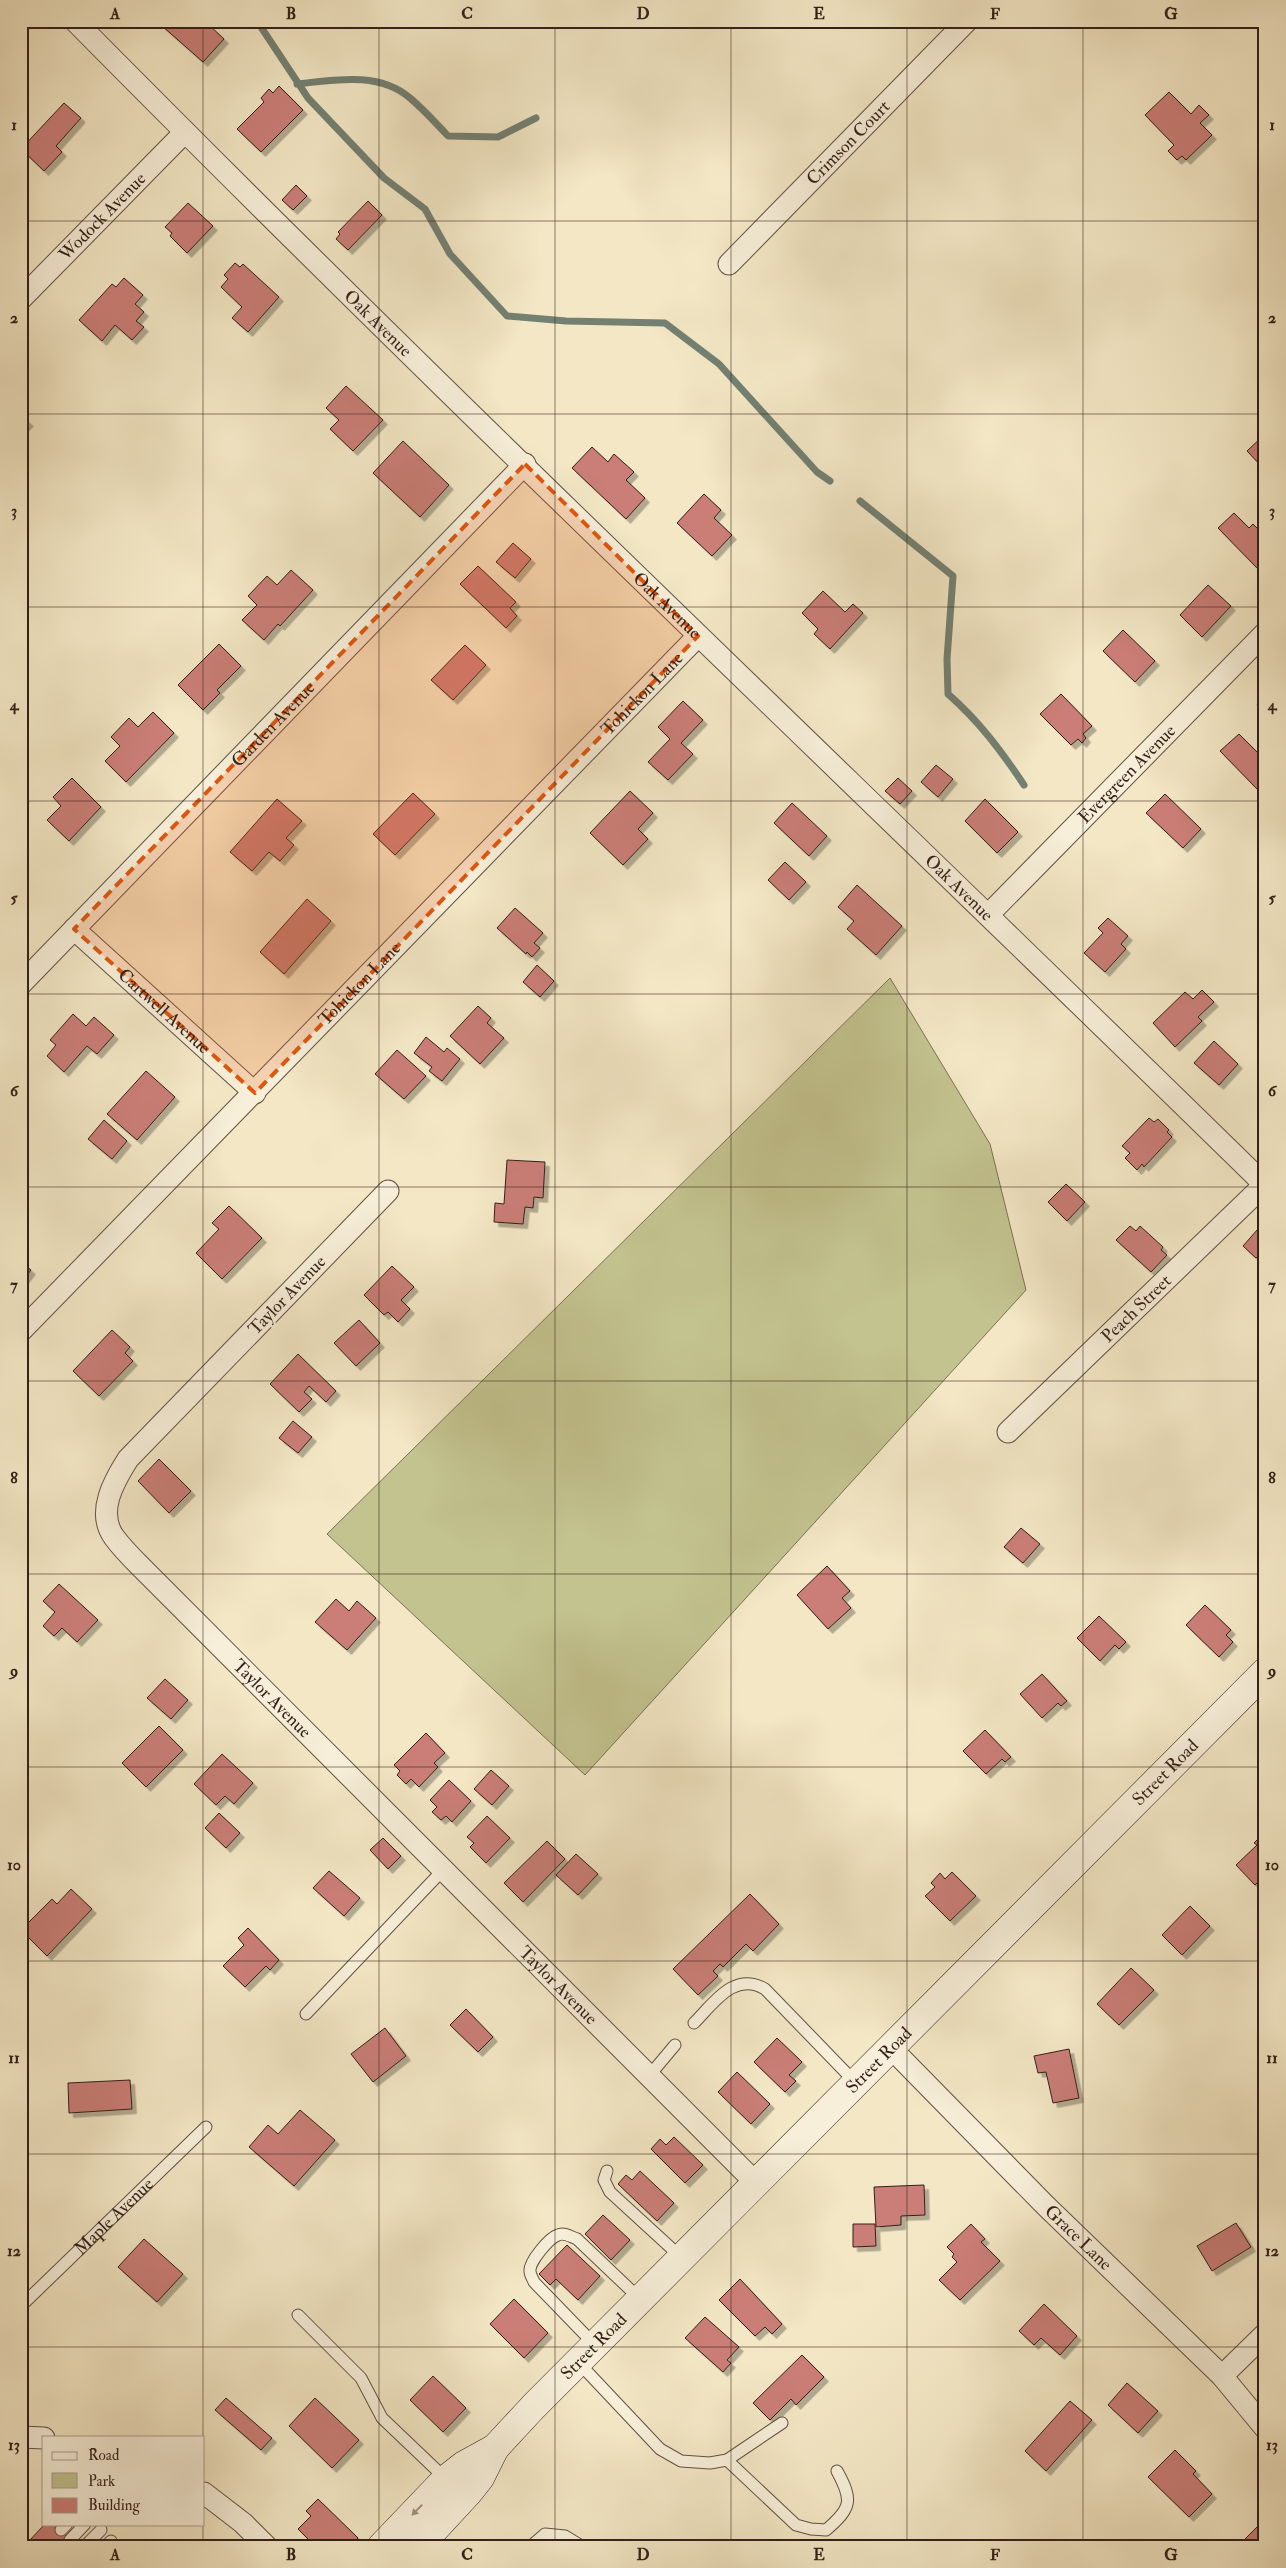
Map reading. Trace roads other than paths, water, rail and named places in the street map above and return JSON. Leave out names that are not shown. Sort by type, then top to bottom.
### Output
[{"type":"main road","name":"Street Road","points":[[418,2547],[455,2488],[464,2465],[495,2448],[855,2082],[1265,1672]]},
{"type":"main road","name":"Street Road","points":[[381,2547],[455,2488]]},
{"type":"street","name":"Oak Avenue","points":[[75,21],[185,132],[698,636],[988,914],[1264,1185]]},
{"type":"street","name":"Crimson Court","points":[[729,264],[967,21]]},
{"type":"street","name":"Wodock Avenue","points":[[21,300],[185,132]]},
{"type":"street","name":"Garden Avenue","points":[[21,984],[525,464]]},
{"type":"street","name":"Evergreen Avenue","points":[[988,914],[1265,633]]},
{"type":"street","name":"Tohickon Lane","points":[[21,1330],[255,1093],[698,636]]},
{"type":"street","name":"Cartwell Avenue","points":[[74,929],[255,1093]]},
{"type":"street","name":"Peach Street","points":[[1008,1432],[1264,1185]]},
{"type":"street","name":"Taylor Avenue","points":[[388,1191],[128,1459],[113,1482],[107,1505],[107,1522],[113,1536],[140,1566],[756,2183]]},
{"type":"street","name":"Grace Lane","points":[[890,2047],[1046,2206],[1222,2376],[1265,2428]]},
{"type":"street","points":[[1222,2376],[1265,2334]]},
{"type":"street","points":[[21,2437],[42,2438]]},
{"type":"street","points":[[205,2494],[243,2523],[267,2547]]},
{"type":"lane","points":[[306,2014],[443,1870]]},
{"type":"lane","points":[[694,2023],[731,1986],[745,1983],[758,1985],[765,1989],[855,2082]]},
{"type":"lane","points":[[649,2076],[675,2045]]},
{"type":"lane","name":"Maple Avenue","points":[[21,2306],[206,2127]]},
{"type":"lane","points":[[607,2171],[604,2180],[610,2192],[682,2258]]},
{"type":"lane","points":[[640,2300],[577,2239],[566,2234],[558,2235],[546,2244],[532,2261],[530,2271],[534,2282],[660,2449],[681,2461],[710,2463],[727,2460],[782,2423]]},
{"type":"lane","points":[[298,2314],[361,2378],[382,2418],[455,2488]]},
{"type":"lane","points":[[727,2460],[796,2525],[811,2529],[826,2530],[836,2521],[848,2504],[848,2492],[837,2471]]},
{"type":"lane","points":[[70,2540],[83,2526]]},
{"type":"lane","points":[[84,2547],[101,2530]]},
{"type":"lane","points":[[530,2547],[544,2534],[565,2536],[583,2547]]},
{"type":"waterway","points":[[257,21],[308,98],[384,178],[425,209],[450,254],[507,316],[566,321],[665,323],[719,364],[817,472],[830,481]]},
{"type":"waterway","points":[[297,84],[356,79],[384,84],[398,89],[410,98],[448,136],[498,137],[536,118]]},
{"type":"waterway","points":[[860,501],[953,576],[947,659],[948,694],[989,737],[1024,785]]}]
